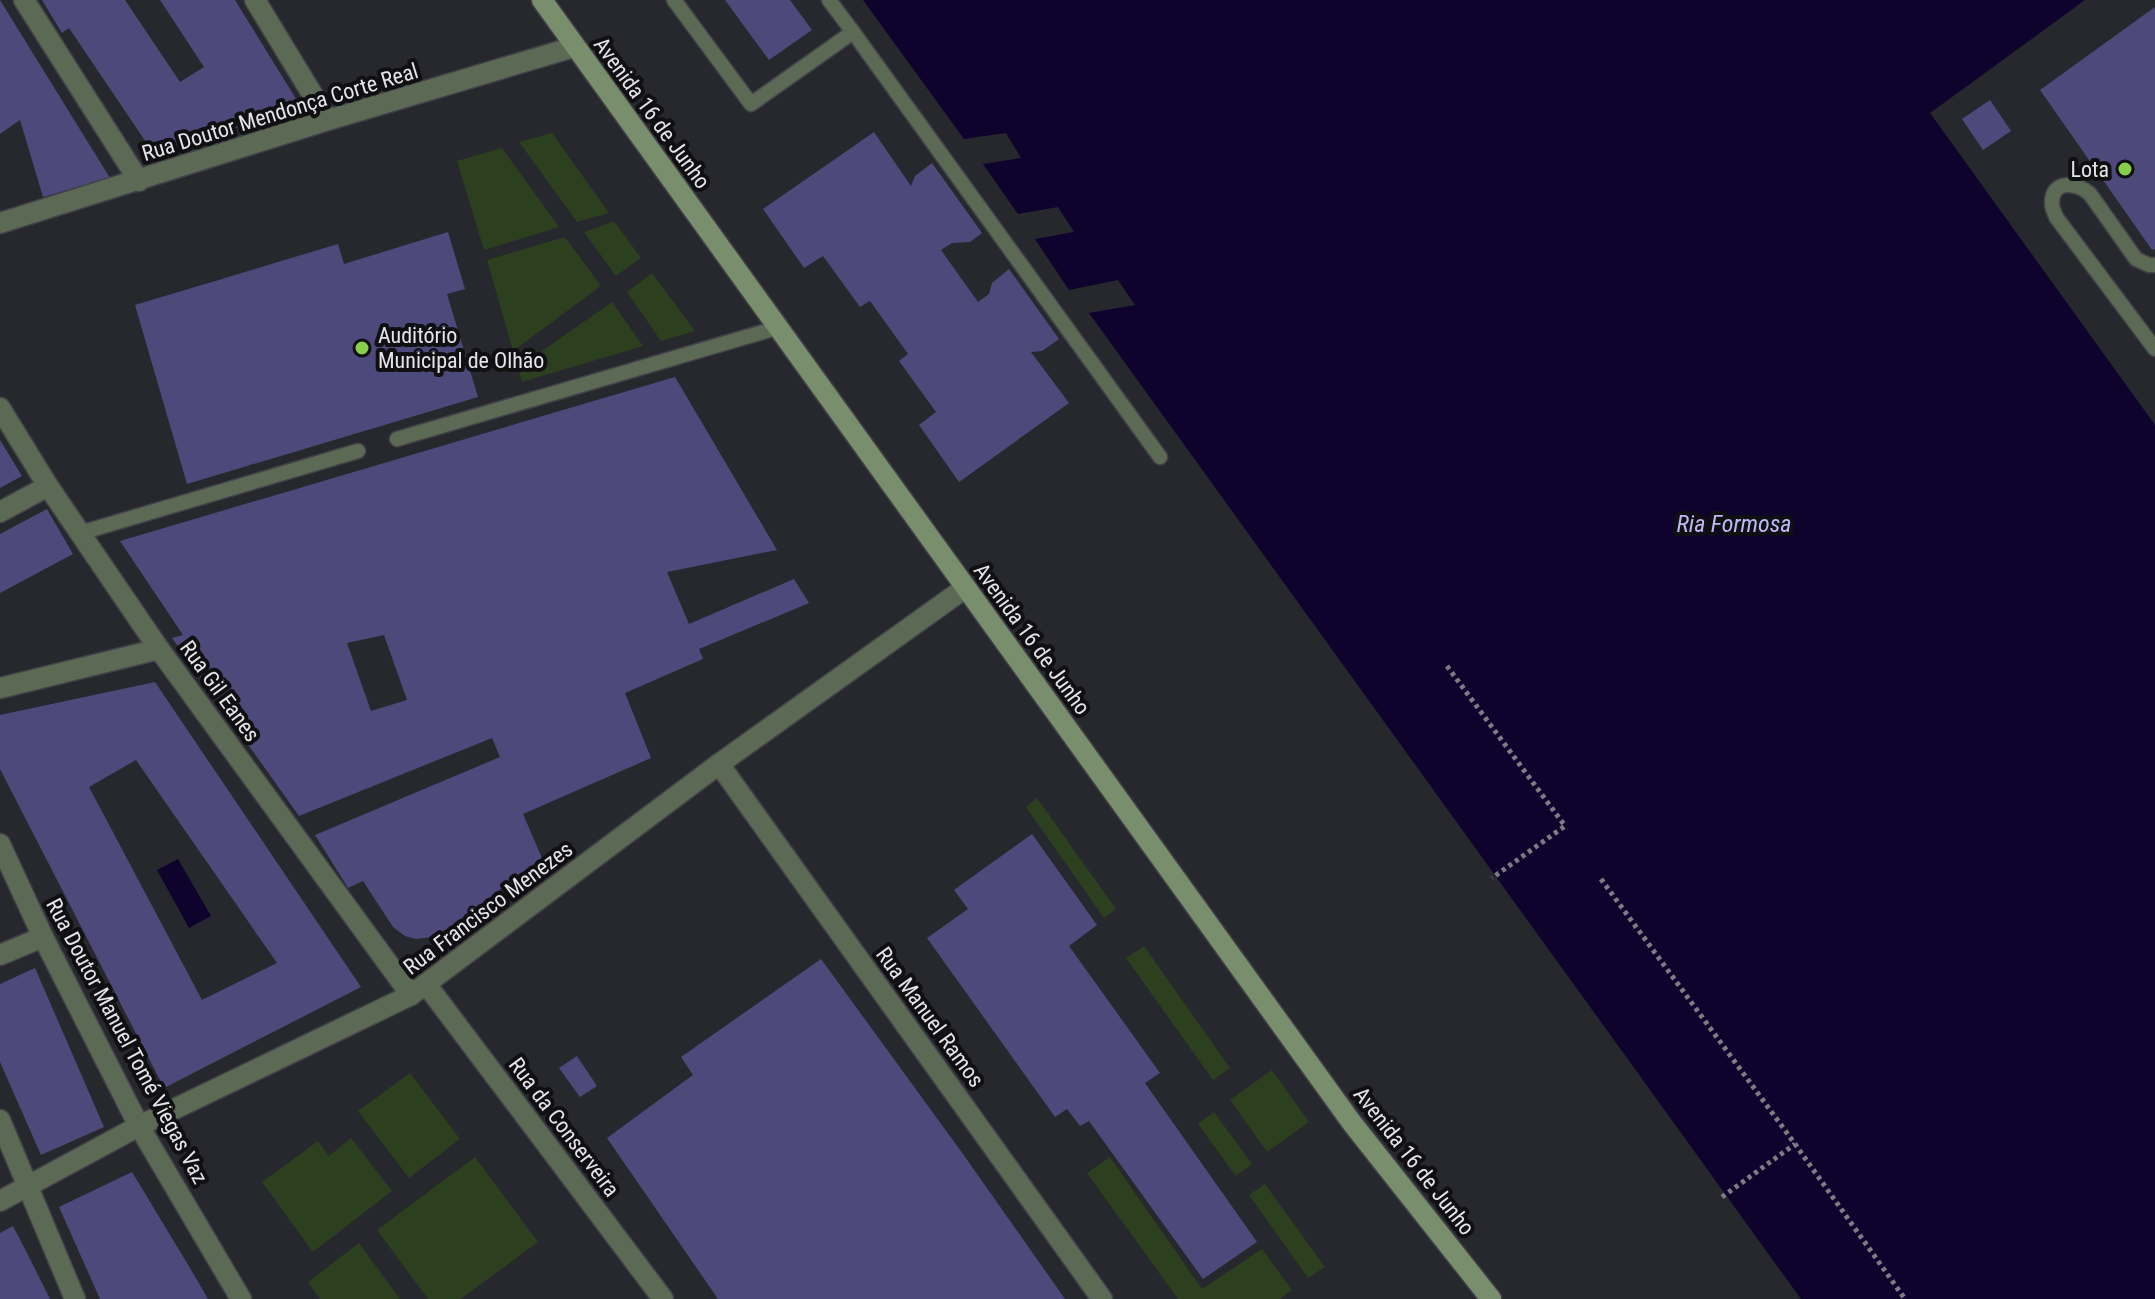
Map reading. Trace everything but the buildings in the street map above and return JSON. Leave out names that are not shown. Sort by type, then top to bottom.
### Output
[{"type":"main road","name":"Avenida 16 de Junho","points":[[542,0],[1352,1123],[1491,1299]]},
{"type":"street","points":[[24,0],[139,181]]},
{"type":"street","points":[[255,0],[328,120]]},
{"type":"street","name":"Rua Doutor Mendonça Corte Real","points":[[0,223],[574,47]]},
{"type":"street","name":"Rua Gil Eanes","points":[[0,408],[48,486],[159,649],[419,990]]},
{"type":"street","points":[[0,512],[48,486]]},
{"type":"street","name":"Rua Francisco Menezes","points":[[0,1201],[139,1126],[419,990],[719,764],[965,588]]},
{"type":"street","points":[[0,688],[159,649]]},
{"type":"street","name":"Rua Manuel Ramos","points":[[719,764],[1102,1299]]},
{"type":"street","name":"Rua Doutor Manuel Tomé Viegas Vaz","points":[[0,844],[43,937],[139,1126],[241,1299]]},
{"type":"street","points":[[0,955],[43,937]]},
{"type":"street","name":"Rua da Conserveira","points":[[419,990],[663,1299]]},
{"type":"street","points":[[0,1120],[75,1299]]},
{"type":"lane","points":[[674,0],[751,104],[853,32]]},
{"type":"lane","points":[[829,0],[1160,457]]},
{"type":"lane","points":[[2155,265],[2136,259],[2090,194],[2081,187],[2068,184],[2059,187],[2052,204],[2056,217],[2155,349]]},
{"type":"lane","points":[[397,439],[780,327]]},
{"type":"lane","points":[[80,533],[358,451]]},
{"type":"path","points":[[1447,666],[1565,826],[1492,878]]},
{"type":"path","points":[[1601,879],[1905,1299]]},
{"type":"path","points":[[1722,1197],[1795,1144]]},
{"type":"green space","points":[[552,133],[609,213],[577,222],[519,142]]},
{"type":"green space","points":[[502,148],[559,227],[484,250],[457,161]]},
{"type":"green space","points":[[614,221],[641,258],[616,276],[584,232]]},
{"type":"green space","points":[[565,237],[601,286],[513,351],[487,260]]},
{"type":"green space","points":[[652,273],[695,331],[661,341],[627,292]]},
{"type":"green space","points":[[612,302],[643,346],[522,382],[518,368]]},
{"type":"green space","points":[[1037,798],[1116,909],[1104,918],[1026,807]]},
{"type":"green space","points":[[1144,946],[1230,1068],[1213,1080],[1126,958]]},
{"type":"green space","points":[[1272,1070],[1309,1122],[1267,1152],[1230,1100]]},
{"type":"green space","points":[[410,1073],[460,1139],[409,1178],[358,1111]]},
{"type":"green space","points":[[1214,1112],[1252,1164],[1236,1176],[1198,1124]]},
{"type":"green space","points":[[351,1138],[392,1191],[313,1252],[262,1182],[318,1141],[329,1156]]},
{"type":"green space","points":[[475,1157],[538,1242],[461,1299],[428,1299],[377,1230]]},
{"type":"green space","points":[[1110,1157],[1202,1289],[1262,1249],[1292,1290],[1280,1299],[1178,1299],[1087,1173]]},
{"type":"green space","points":[[1265,1184],[1325,1267],[1308,1278],[1249,1195]]},
{"type":"green space","points":[[359,1243],[400,1299],[320,1299],[308,1282]]},
{"type":"water","name":"Ria Formosa","points":[[863,0],[2085,0],[1930,113],[2155,425],[2155,1299],[1801,1299],[1089,313],[1135,305],[1118,280],[1069,290],[1035,239],[1074,232],[1058,207],[1018,214],[983,164],[1021,158],[1006,133],[964,139]]},
{"type":"water","points":[[178,859],[211,916],[189,928],[157,870]]},
{"type":"place","name":"Lota","points":[[2125,169]]},
{"type":"place","name":"Auditório Municipal de Olhão","points":[[362,348]]}]
